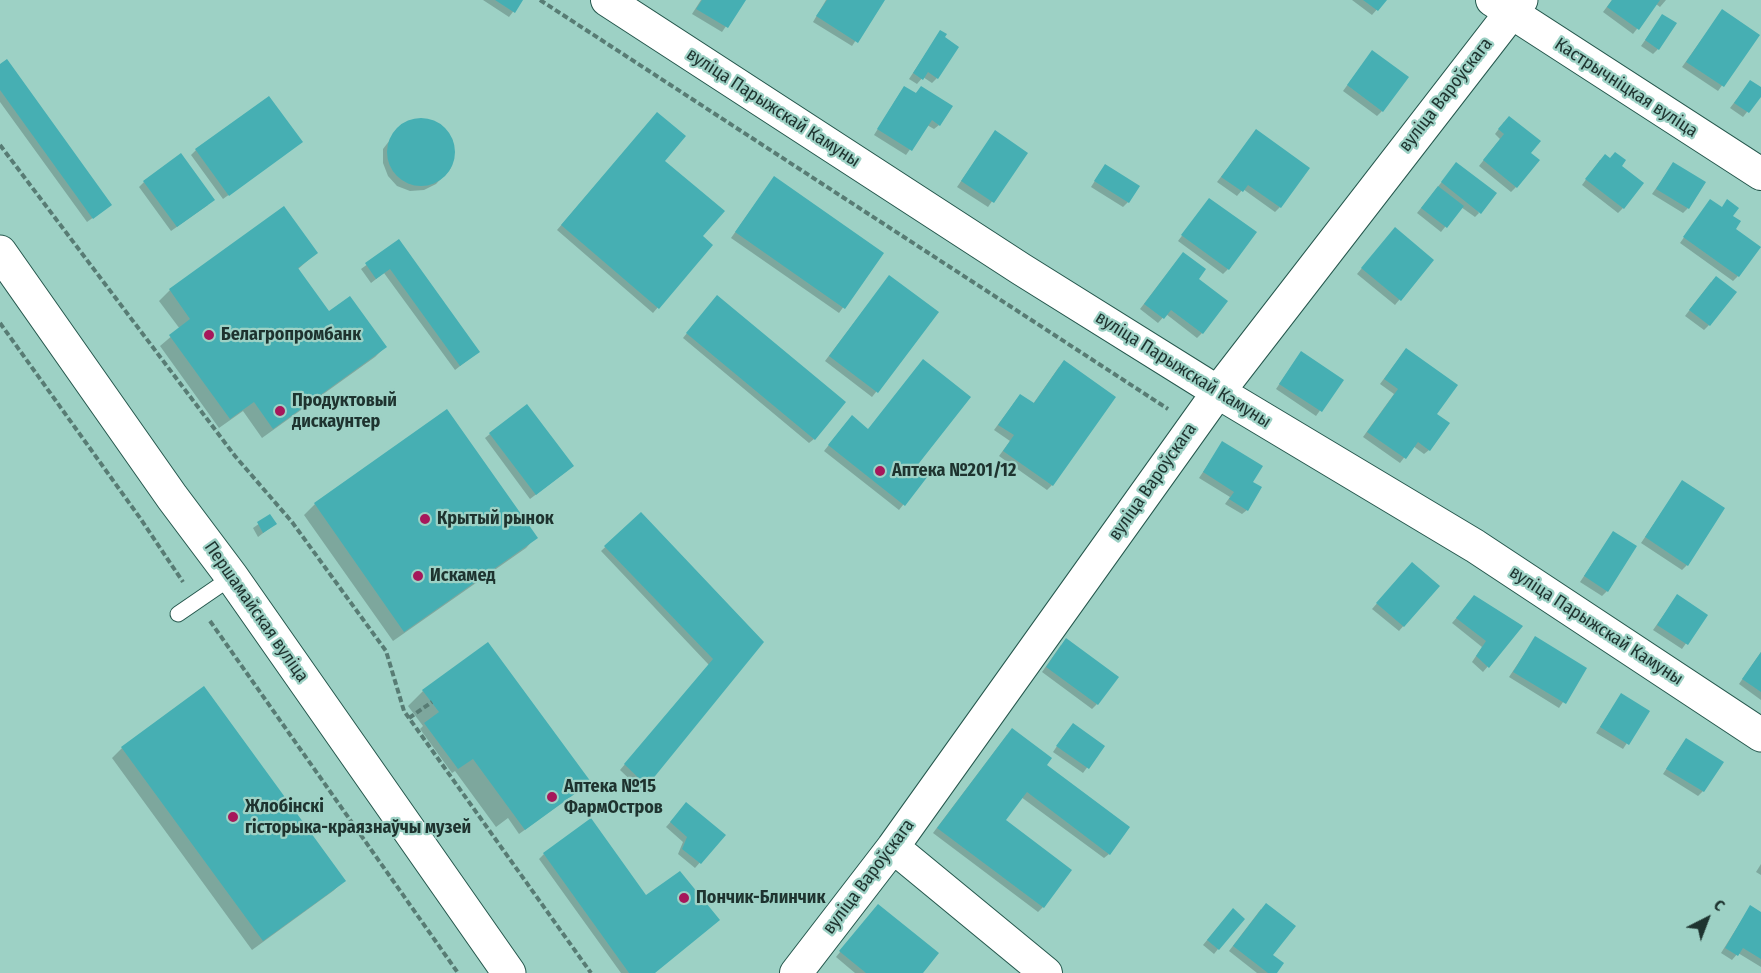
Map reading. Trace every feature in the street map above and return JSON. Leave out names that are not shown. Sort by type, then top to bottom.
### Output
[{"type":"street","name":"вуліца Парыжскай Камуны","points":[[607,0],[1021,269],[1218,392],[1475,546],[1761,735]]},
{"type":"street","name":"вуліца Вароўскага","points":[[796,973],[893,847],[1193,425],[1507,4]]},
{"type":"street","name":"Кастрычніцкая вуліца","points":[[1507,4],[1761,174]]},
{"type":"street","name":"Першамайская вуліца","points":[[0,252],[172,497],[232,577],[509,973]]},
{"type":"street","points":[[893,847],[1046,973]]},
{"type":"lane","points":[[178,614],[232,577]]},
{"type":"path","points":[[540,0],[1193,425]]},
{"type":"path","points":[[0,146],[228,446],[292,522],[386,651],[404,711],[591,973]]},
{"type":"path","points":[[0,323],[140,518],[458,973]]},
{"type":"path","points":[[409,718],[432,702]]},
{"type":"building","points":[[495,0],[523,0],[515,13]]},
{"type":"building","points":[[702,0],[746,0],[728,28],[696,9]]},
{"type":"building","points":[[827,0],[885,0],[858,43],[816,16]]},
{"type":"building","points":[[1363,0],[1387,0],[1378,11]]},
{"type":"building","points":[[1612,0],[1660,0],[1639,30],[1607,7]]},
{"type":"building","points":[[1722,9],[1760,35],[1724,87],[1686,62]]},
{"type":"building","points":[[1662,14],[1677,23],[1659,50],[1645,40]]},
{"type":"building","points":[[940,30],[947,34],[945,37],[959,47],[938,79],[928,72],[923,80],[913,73]]},
{"type":"building","points":[[1372,50],[1409,77],[1383,112],[1347,85]]},
{"type":"building","points":[[7,59],[112,205],[93,219],[0,90],[0,64]]},
{"type":"building","points":[[1750,80],[1761,87],[1761,97],[1749,113],[1734,103]]},
{"type":"building","points":[[904,86],[916,93],[921,86],[953,106],[940,126],[932,120],[912,151],[877,129]]},
{"type":"building","points":[[269,96],[303,142],[229,196],[195,149]]},
{"type":"building","points":[[657,112],[686,136],[665,161],[725,211],[703,236],[713,245],[659,309],[561,225]]},
{"type":"building","points":[[1509,116],[1541,141],[1531,153],[1540,160],[1517,188],[1483,160],[1504,134],[1498,129]]},
{"type":"building","points":[[428,118],[440,124],[449,133],[455,145],[453,165],[445,176],[428,186],[414,186],[397,176],[389,165],[387,145],[397,128],[408,120]]},
{"type":"building","points":[[1256,129],[1310,168],[1281,208],[1248,185],[1243,192],[1221,177]]},
{"type":"building","points":[[995,130],[1028,153],[994,203],[961,181]]},
{"type":"building","points":[[1615,152],[1626,160],[1622,166],[1644,183],[1624,209],[1585,179],[1605,154],[1610,158]]},
{"type":"building","points":[[181,153],[215,200],[177,227],[143,181]]},
{"type":"building","points":[[1456,162],[1497,193],[1481,214],[1441,182]]},
{"type":"building","points":[[1673,162],[1706,182],[1689,209],[1656,189]]},
{"type":"building","points":[[1105,164],[1140,186],[1129,203],[1094,181]]},
{"type":"building","points":[[774,176],[884,253],[845,309],[735,232]]},
{"type":"building","points":[[1438,186],[1464,206],[1447,228],[1421,208]]},
{"type":"building","points":[[1209,198],[1257,232],[1229,270],[1181,235]]},
{"type":"building","points":[[1710,199],[1722,207],[1727,199],[1739,208],[1733,216],[1741,221],[1736,229],[1761,247],[1739,277],[1683,237]]},
{"type":"building","points":[[284,206],[318,253],[298,268],[329,311],[350,296],[387,347],[273,429],[254,402],[230,419],[169,335],[190,319],[169,289]]},
{"type":"building","points":[[1395,227],[1434,260],[1401,301],[1361,268]]},
{"type":"building","points":[[399,239],[480,352],[460,366],[390,269],[376,279],[365,263]]},
{"type":"building","points":[[1183,252],[1206,269],[1199,279],[1228,301],[1203,334],[1171,310],[1164,319],[1144,304]]},
{"type":"building","points":[[889,275],[939,312],[878,393],[829,356]]},
{"type":"building","points":[[1716,276],[1737,292],[1710,326],[1689,310]]},
{"type":"building","points":[[717,295],[846,402],[815,440],[686,333]]},
{"type":"building","points":[[1406,348],[1458,385],[1437,414],[1450,423],[1430,451],[1418,442],[1406,459],[1367,432],[1398,389],[1384,379]]},
{"type":"building","points":[[1301,351],[1344,380],[1322,412],[1279,384]]},
{"type":"building","points":[[923,359],[971,397],[916,467],[928,476],[905,506],[828,445],[852,415],[868,429]]},
{"type":"building","points":[[1064,360],[1116,397],[1053,486],[1003,451],[1014,435],[998,425],[1020,394],[1034,403]]},
{"type":"building","points":[[527,404],[574,466],[536,495],[489,433]]},
{"type":"building","name":"Крытый рынок","points":[[447,409],[538,538],[404,632],[314,503]]},
{"type":"building","points":[[1222,441],[1263,466],[1253,482],[1262,487],[1248,511],[1229,499],[1234,492],[1203,472]]},
{"type":"building","points":[[1682,480],[1725,508],[1688,566],[1645,537]]},
{"type":"building","points":[[641,512],[764,642],[647,786],[624,764],[713,659],[604,546]]},
{"type":"building","points":[[270,514],[277,524],[263,533],[257,522]]},
{"type":"building","points":[[1613,531],[1637,546],[1608,592],[1584,576]]},
{"type":"building","points":[[1412,562],[1440,586],[1404,627],[1376,603]]},
{"type":"building","points":[[1677,594],[1708,615],[1688,645],[1657,625]]},
{"type":"building","points":[[1474,595],[1523,626],[1489,668],[1476,656],[1486,641],[1456,618]]},
{"type":"building","points":[[1535,636],[1587,668],[1566,704],[1513,672]]},
{"type":"building","points":[[1066,638],[1119,677],[1098,705],[1046,667]]},
{"type":"building","points":[[488,642],[591,782],[525,830],[473,759],[458,769],[424,723],[439,712],[422,690]]},
{"type":"building","points":[[1761,652],[1761,692],[1742,679]]},
{"type":"building","points":[[204,686],[346,881],[263,941],[121,747]]},
{"type":"building","points":[[1621,693],[1650,711],[1629,745],[1600,727]]},
{"type":"building","points":[[1073,723],[1105,746],[1089,769],[1056,746]]},
{"type":"building","points":[[1012,728],[1052,758],[1047,765],[1130,827],[1110,855],[1027,792],[1006,820],[1072,870],[1044,908],[937,828]]},
{"type":"building","points":[[1686,738],[1724,762],[1704,792],[1666,769]]},
{"type":"building","points":[[686,802],[726,835],[701,864],[682,849],[687,837],[670,822]]},
{"type":"building","points":[[591,818],[646,895],[680,871],[720,920],[655,973],[629,973],[543,853]]},
{"type":"building","points":[[1266,903],[1296,926],[1273,955],[1284,963],[1277,973],[1268,973],[1233,946]]},
{"type":"building","points":[[878,904],[939,953],[923,973],[866,973],[839,951]]},
{"type":"building","points":[[1750,905],[1761,912],[1761,959],[1743,948],[1738,956],[1725,948]]},
{"type":"building","points":[[1233,908],[1245,919],[1219,950],[1207,940]]},
{"type":"place","name":"Белагропромбанк","points":[[209,335]]},
{"type":"place","name":"Продуктовый дискаунтер","points":[[280,411]]},
{"type":"place","name":"Аптека №201/12","points":[[880,471]]},
{"type":"place","name":"Крытый рынок","points":[[425,519]]},
{"type":"place","name":"Искамед","points":[[418,576]]},
{"type":"place","name":"Аптека №15 ФармОстров","points":[[552,797]]},
{"type":"place","name":"Жлобінскі гісторыка-краязнаўчы музей","points":[[233,817]]},
{"type":"place","name":"Пончик-Блинчик","points":[[684,898]]}]
